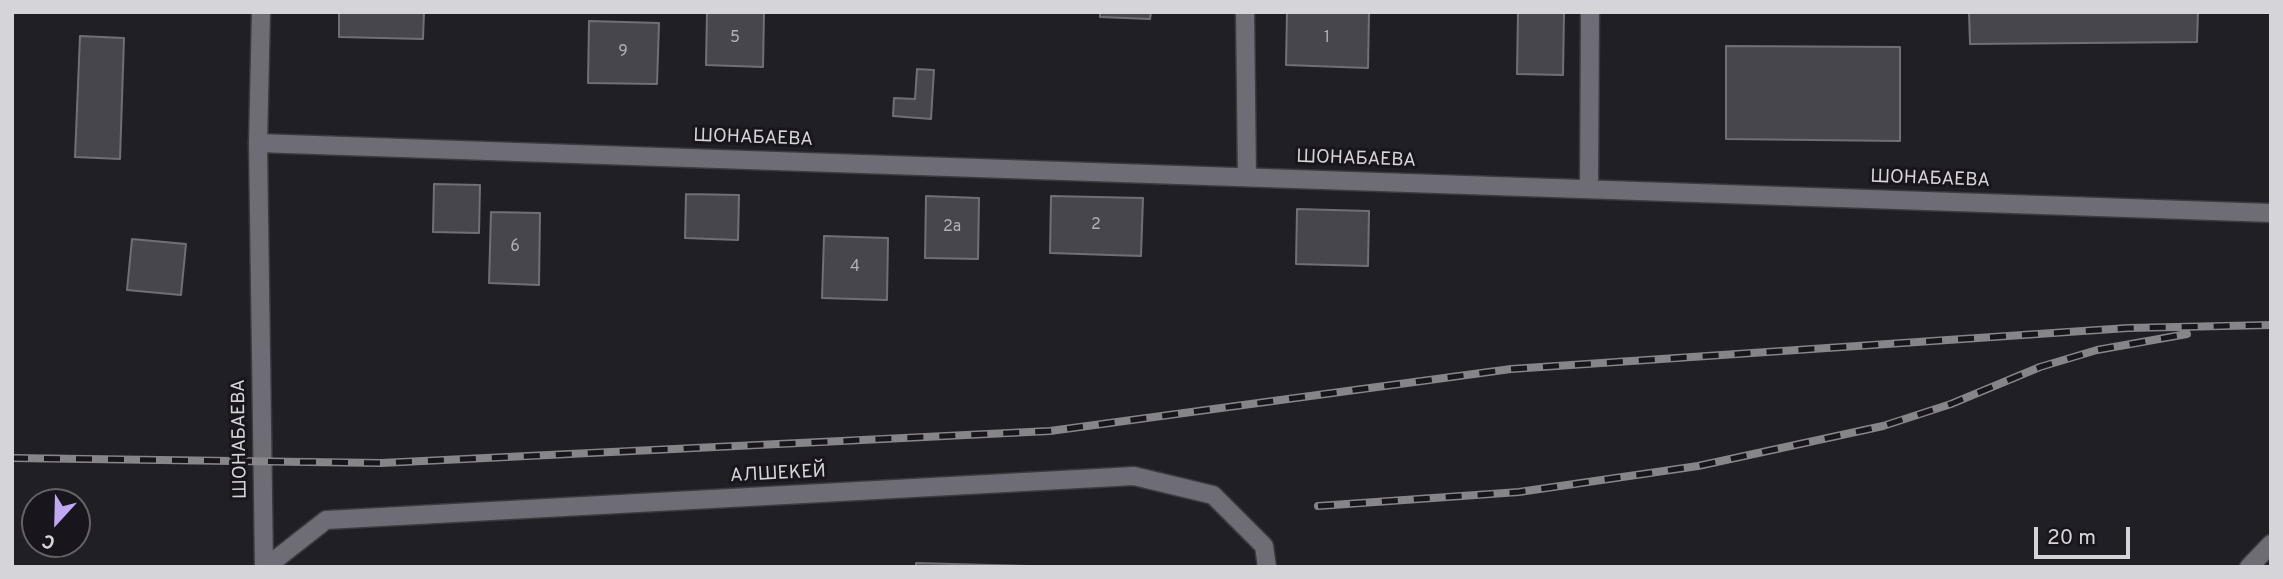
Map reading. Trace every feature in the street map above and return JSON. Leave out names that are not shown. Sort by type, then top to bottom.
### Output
[{"type":"street","name":"ШОНАБАЕВА","points":[[261,12],[258,143],[265,567]]},
{"type":"street","points":[[1245,12],[1247,177]]},
{"type":"street","points":[[1588,189],[1590,12]]},
{"type":"street","name":"ШОНАБАЕВА","points":[[258,143],[2271,213]]},
{"type":"street","name":"АЛШЕКЕЙ","points":[[265,567],[326,520],[1134,476],[1213,495],[1264,546],[1267,567]]},
{"type":"street","points":[[2249,567],[2271,544]]},
{"type":"building","points":[[339,12],[424,12],[423,39],[339,37]]},
{"type":"building","points":[[707,12],[764,12],[763,67],[706,65]]},
{"type":"building","points":[[1100,12],[1151,12],[1150,19],[1100,17]]},
{"type":"building","points":[[1287,12],[1369,12],[1368,68],[1286,65]]},
{"type":"building","points":[[1518,12],[1564,12],[1563,75],[1517,74]]},
{"type":"building","points":[[1969,12],[2198,12],[2197,42],[1970,44]]},
{"type":"building","points":[[589,21],[659,23],[657,84],[588,83]]},
{"type":"building","points":[[80,36],[124,38],[120,159],[75,157]]},
{"type":"building","points":[[1726,46],[1900,47],[1900,141],[1726,139]]},
{"type":"building","points":[[917,69],[934,70],[931,119],[893,116],[894,98],[915,99]]},
{"type":"building","points":[[434,184],[480,185],[479,233],[433,232]]},
{"type":"building","points":[[686,194],[739,195],[738,240],[685,238]]},
{"type":"building","points":[[926,196],[979,198],[978,259],[925,258]]},
{"type":"building","points":[[1051,196],[1143,198],[1141,256],[1050,253]]},
{"type":"building","points":[[1297,209],[1369,211],[1368,266],[1296,264]]},
{"type":"building","points":[[491,212],[540,213],[539,285],[489,283]]},
{"type":"building","points":[[824,236],[888,238],[887,300],[822,298]]},
{"type":"building","points":[[132,239],[186,244],[181,295],[127,290]]},
{"type":"building","points":[[916,563],[1066,567],[916,567]]},
{"type":"railway","points":[[12,458],[381,463],[1050,431],[1511,369],[2128,328],[2271,325]]},
{"type":"railway","points":[[1318,506],[1519,492],[1698,466],[1883,426],[1951,404],[2040,367],[2097,350],[2187,334]]}]
